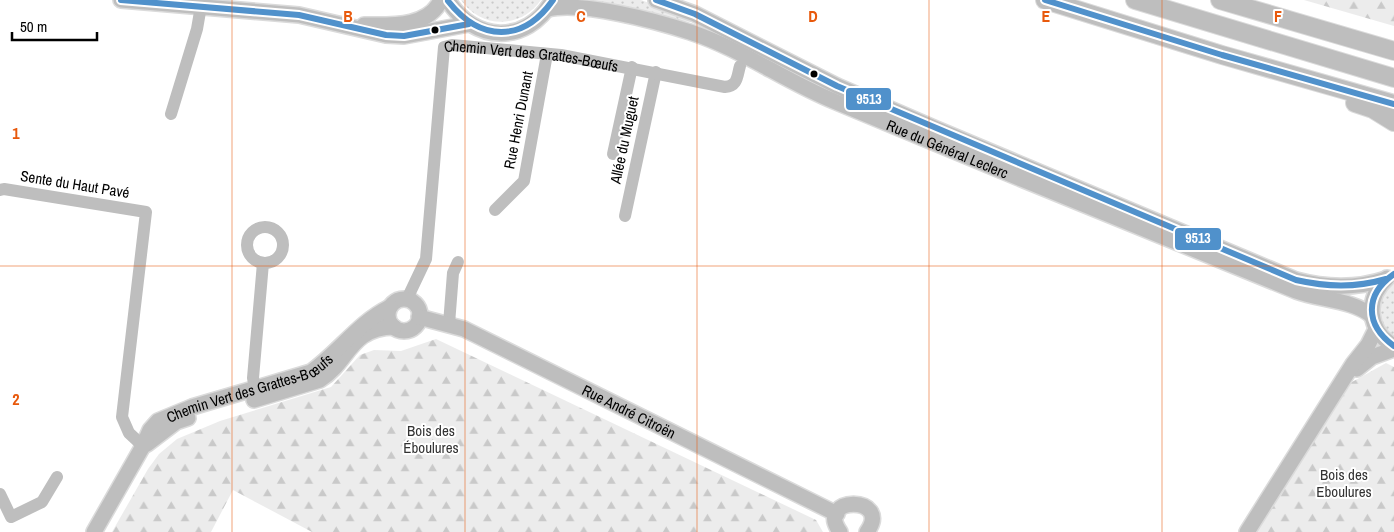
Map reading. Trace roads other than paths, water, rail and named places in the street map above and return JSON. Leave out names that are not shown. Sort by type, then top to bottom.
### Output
[{"type":"highway","points":[[1045,0],[1222,55],[1394,104]]},
{"type":"highway","points":[[1136,0],[1394,78]]},
{"type":"highway","points":[[1220,0],[1394,51]]},
{"type":"highway","points":[[1222,55],[1373,109],[1394,122]]},
{"type":"main road","points":[[121,0],[200,12],[300,15],[386,35],[404,36],[469,24]]},
{"type":"main road","points":[[340,25],[408,23],[428,16],[438,7],[441,0]]},
{"type":"main road","points":[[448,0],[460,17],[469,24],[489,32],[511,32],[532,24],[550,5]]},
{"type":"main road","name":"Rue du Général Leclerc","points":[[656,0],[695,14],[838,86],[934,128],[1296,280],[1334,287],[1368,284],[1390,277]]},
{"type":"main road","name":"Rue du Général Leclerc","points":[[550,5],[630,17],[674,27],[707,38],[836,103],[1296,291],[1326,301],[1360,307],[1374,322],[1386,340],[1394,347]]},
{"type":"main road","points":[[1247,532],[1344,379],[1368,345],[1374,322],[1374,296],[1390,277]]},
{"type":"main road","points":[[329,365],[360,338],[378,328],[394,327],[401,330],[410,329],[416,325],[419,317],[416,306],[406,300],[397,301],[390,307],[389,320],[394,327]]},
{"type":"main road","name":"Chemin Vert des Grattes-Bœufs","points":[[94,532],[143,446],[150,430],[158,421],[192,406],[256,394],[329,365],[366,321],[390,307]]},
{"type":"main road","name":"Rue André Citroën","points":[[419,317],[449,324],[554,372],[837,514]]},
{"type":"main road","points":[[1344,379],[1365,361],[1394,347]]},
{"type":"main road","points":[[840,532],[836,523],[837,514],[845,504],[854,503],[861,504],[867,509],[871,518],[871,531]]},
{"type":"street","points":[[171,114],[200,12]]},
{"type":"street","name":"Chemin Vert des Grattes-Bœufs","points":[[406,300],[426,259],[444,47],[452,45],[547,54],[632,67],[725,87],[736,83],[740,66]]},
{"type":"street","name":"Rue Henri Dunant","points":[[495,210],[524,181],[532,146],[547,54]]},
{"type":"street","points":[[613,154],[632,67]]},
{"type":"street","name":"Allée du Muguet","points":[[624,216],[656,72]]},
{"type":"street","name":"Sente du Haut Pavé","points":[[0,190],[4,189],[146,212],[122,417],[129,433],[143,446]]},
{"type":"street","points":[[449,324],[454,273],[458,262]]},
{"type":"street","points":[[256,394],[253,378],[263,263]]},
{"type":"street","points":[[0,494],[5,520],[42,502],[57,477]]},
{"type":"park label","name":"Bois des Éboulures","points":[[431,438]]},
{"type":"park label","name":"Bois des Eboulures","points":[[1344,482]]}]
